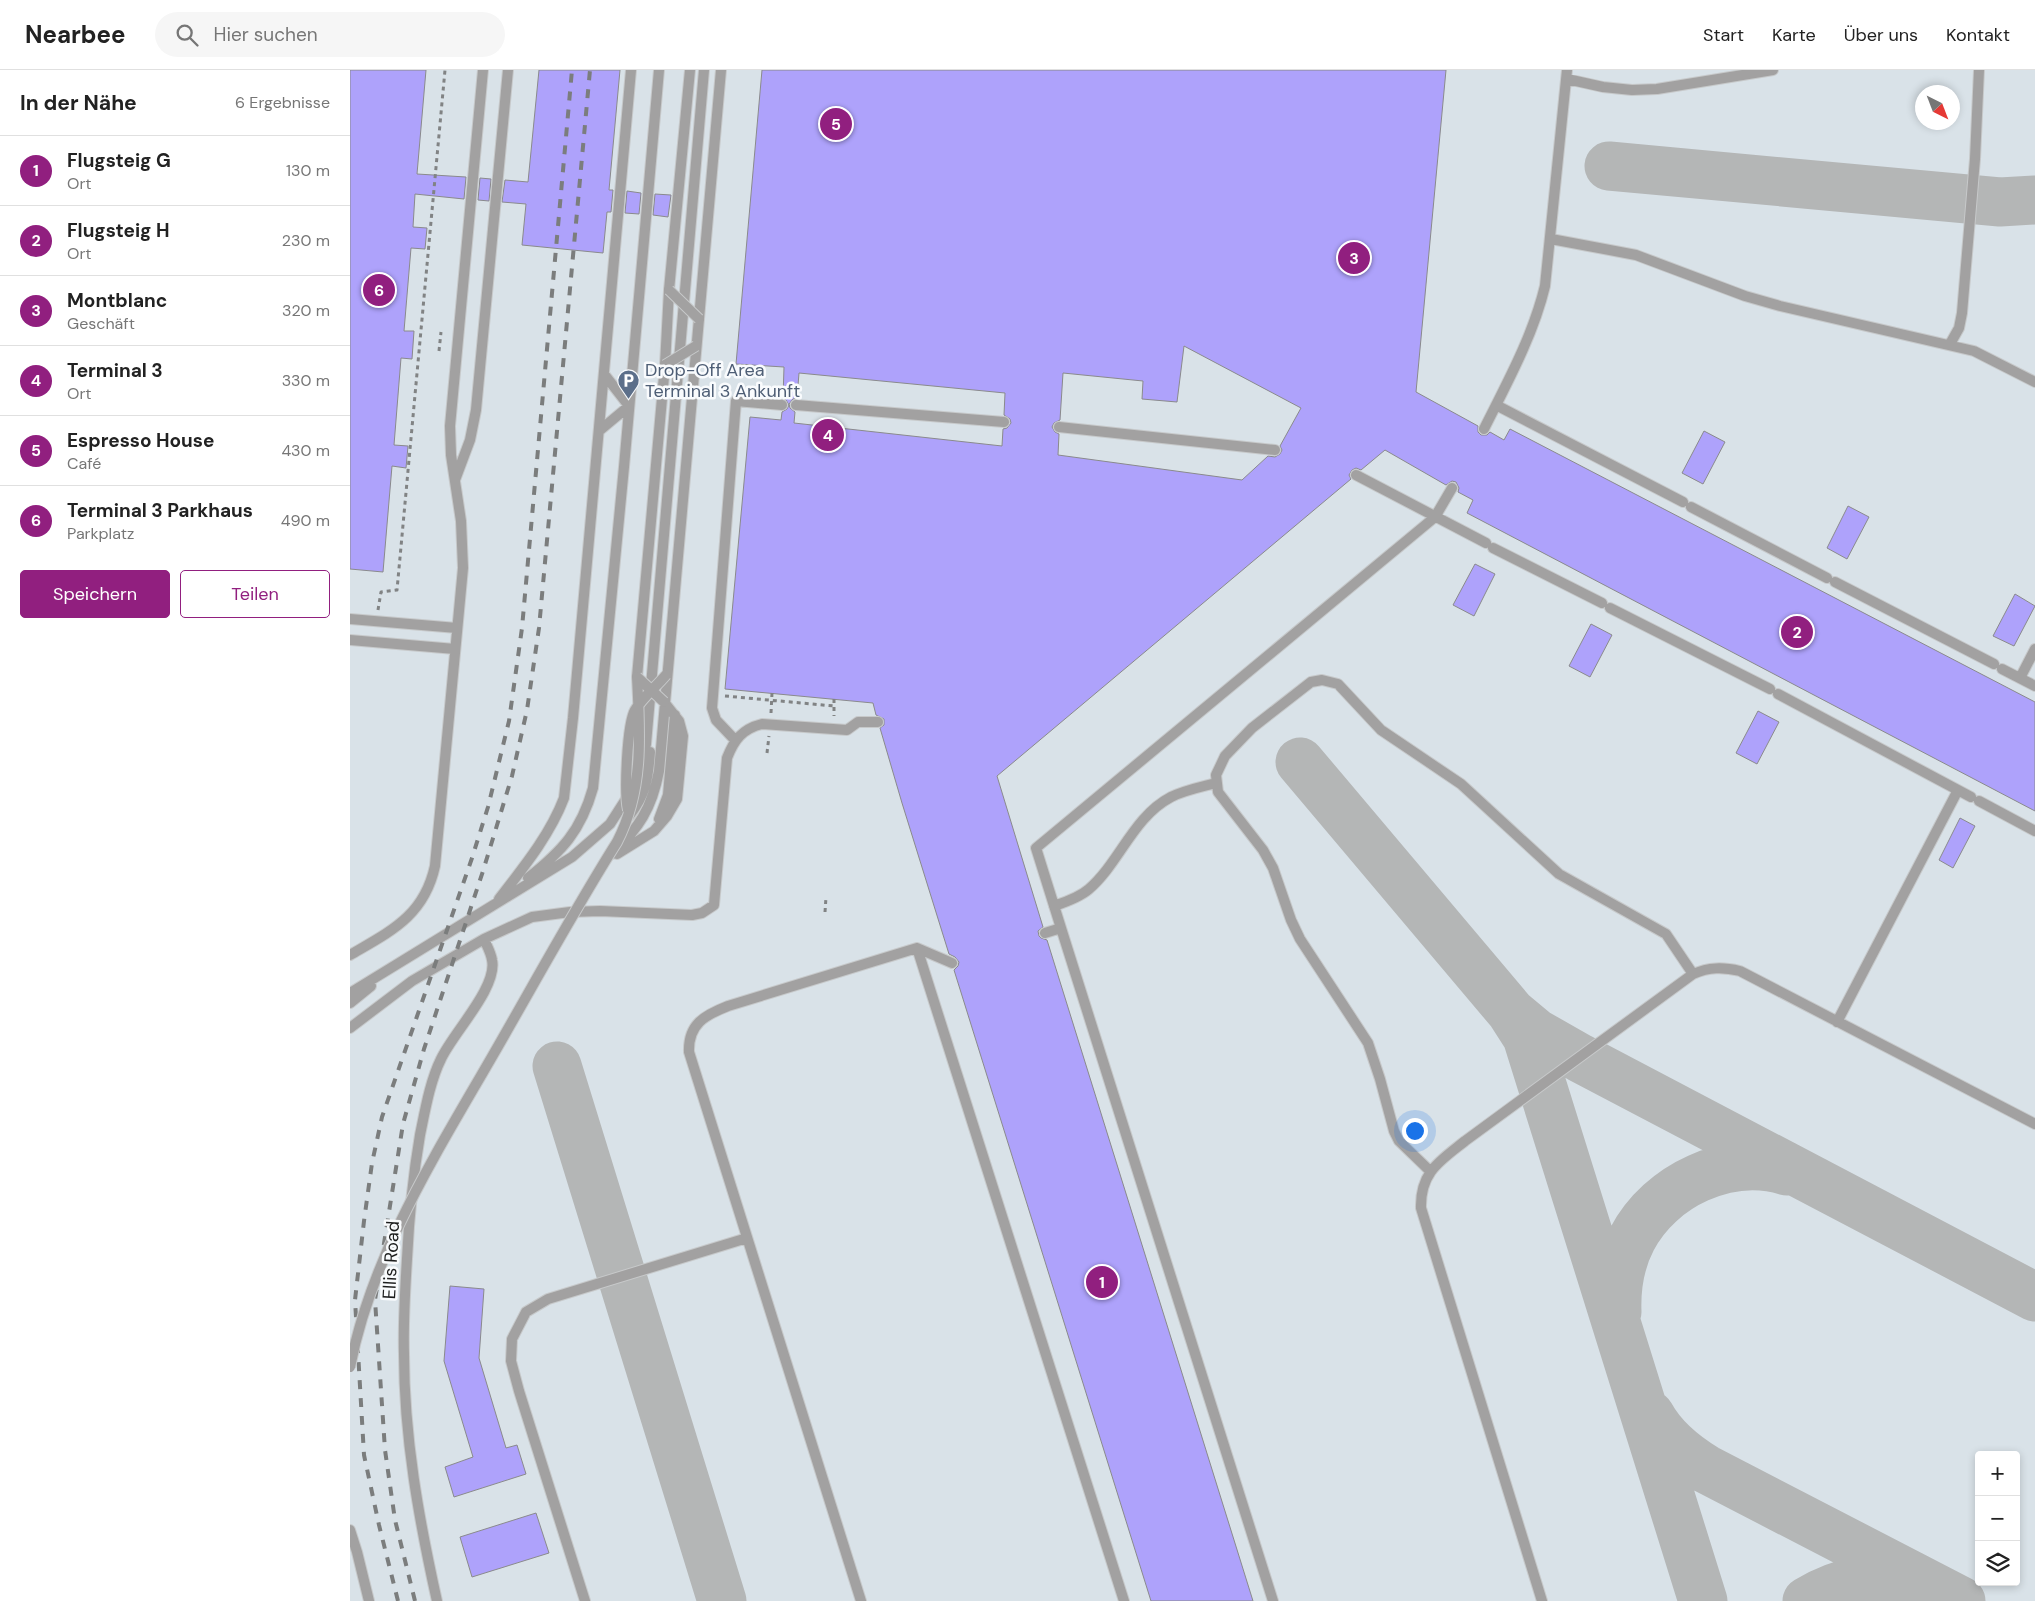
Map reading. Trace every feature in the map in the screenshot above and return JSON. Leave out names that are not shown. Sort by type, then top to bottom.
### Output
[{"type":"lane","points":[[350,954],[384,935],[415,911],[426,895],[432,880],[443,794],[463,568],[460,520],[451,455],[452,393],[483,70]]},
{"type":"lane","points":[[455,481],[470,440],[476,410],[508,70]]},
{"type":"lane","points":[[495,904],[544,836],[560,809],[564,798],[573,718],[631,70]]},
{"type":"lane","points":[[495,904],[558,854],[582,818],[591,795],[599,739],[659,70]]},
{"type":"lane","points":[[638,706],[637,677],[665,365],[669,290],[690,70]]},
{"type":"lane","points":[[350,993],[572,857],[610,824],[624,804],[639,775],[646,744],[704,70]]},
{"type":"lane","points":[[606,860],[638,826],[650,806],[656,785],[721,70]]},
{"type":"lane","points":[[1484,429],[1539,311],[1545,286],[1567,74],[1603,87],[1632,90],[1657,89],[1773,70]]},
{"type":"lane","points":[[1950,344],[1959,328],[1962,314],[1975,159],[1979,70]]},
{"type":"lane","points":[[1551,239],[1636,255],[1745,296],[1780,306],[1974,351],[2035,382]]},
{"type":"lane","points":[[669,290],[699,319]]},
{"type":"lane","points":[[665,365],[696,346]]},
{"type":"lane","points":[[604,374],[629,406]]},
{"type":"lane","points":[[735,740],[716,720],[712,708],[736,401],[782,404]]},
{"type":"lane","points":[[1496,405],[2035,686]]},
{"type":"lane","points":[[598,431],[629,406]]},
{"type":"lane","points":[[796,406],[1004,422]]},
{"type":"lane","points":[[1059,427],[1275,450]]},
{"type":"lane","points":[[1356,475],[1435,518],[1774,692],[2035,831]]},
{"type":"lane","points":[[1273,1601],[1036,848],[1435,518],[1452,488]]},
{"type":"lane","points":[[350,619],[457,628]]},
{"type":"lane","points":[[350,640],[456,649]]},
{"type":"lane","points":[[2020,678],[2035,649]]},
{"type":"lane","points":[[629,816],[626,781],[632,720],[638,706],[653,692],[666,675]]},
{"type":"lane","points":[[606,860],[638,842],[661,824],[676,799],[683,744],[681,728],[675,714],[637,677]]},
{"type":"lane","points":[[1430,1171],[1399,1141],[1394,1131],[1368,1043],[1300,939],[1290,920],[1273,868],[1263,850],[1222,798],[1216,783],[1216,775],[1225,756],[1252,728],[1311,682],[1331,681],[1345,691],[1386,734],[1461,784],[1559,874],[1666,934],[1693,974]]},
{"type":"lane","points":[[638,826],[648,781],[653,692]]},
{"type":"lane","points":[[350,1028],[412,981],[484,939],[532,917],[570,912],[600,911],[692,915],[702,913],[714,905],[728,758],[735,740],[752,727],[762,724],[847,730],[858,722],[878,722]]},
{"type":"lane","points":[[350,1368],[375,1282],[392,1241],[426,1171],[606,860],[629,816],[638,804],[648,781]]},
{"type":"lane","points":[[1054,906],[1087,891],[1100,879],[1136,828],[1170,798],[1189,790],[1216,783]]},
{"type":"lane","points":[[1837,1022],[1958,790]]},
{"type":"lane","points":[[1044,933],[1061,928]]},
{"type":"lane","name":"Ellis Road","points":[[437,1601],[420,1518],[409,1436],[404,1355],[408,1236],[420,1135],[440,1060],[452,1037],[469,1017],[487,988],[492,974],[493,961],[484,939]]},
{"type":"lane","points":[[916,948],[1124,1601]]},
{"type":"lane","points":[[861,1601],[689,1052],[690,1040],[695,1027],[712,1012],[916,948],[952,963]]},
{"type":"lane","points":[[350,1003],[410,956]]},
{"type":"lane","points":[[1542,1601],[1421,1208],[1421,1195],[1430,1171],[1465,1141],[1693,974],[1714,968],[1740,971],[2035,1124]]},
{"type":"lane","points":[[585,1601],[515,1376],[511,1361],[512,1339],[526,1312],[548,1299],[747,1238]]},
{"type":"lane","points":[[350,1530],[358,1552],[369,1601]]},
{"type":"path","points":[[369,609],[378,610],[381,592],[397,590],[445,70]]},
{"type":"path","points":[[439,351],[441,332]]},
{"type":"path","points":[[712,708],[726,696],[834,706]]},
{"type":"path","points":[[825,912],[826,897]]},
{"type":"shaded area","points":[[350,70],[2035,70],[2035,1601],[350,1601]]},
{"type":"building","points":[[350,70],[426,70],[417,174],[466,177],[464,199],[415,194],[413,227],[427,228],[425,249],[411,248],[404,331],[414,331],[412,359],[401,358],[394,445],[408,446],[406,468],[392,466],[383,572],[350,569]]},
{"type":"building","points":[[539,70],[620,70],[609,190],[613,190],[611,212],[607,212],[603,253],[522,245],[526,204],[502,202],[505,180],[528,182]]},
{"type":"building","points":[[762,70],[1446,70],[1416,392],[1478,426],[1478,432],[1481,435],[1487,435],[1490,432],[1504,440],[1510,429],[2035,702],[2035,811],[1467,513],[1473,500],[1458,492],[1459,488],[1456,482],[1452,481],[1446,485],[1385,450],[1361,470],[1356,468],[1352,470],[1349,475],[1351,479],[997,776],[1043,927],[1038,931],[1039,936],[1047,940],[1253,1601],[1151,1601],[954,970],[959,962],[949,954],[902,803],[880,728],[884,725],[884,719],[876,715],[873,703],[725,689],[750,417],[781,420],[782,412],[789,405],[783,398],[784,367],[736,364]],"holes":[[[1184,346],[1301,408],[1280,446],[1282,450],[1280,454],[1275,457],[1268,456],[1242,480],[1058,455],[1059,434],[1052,427],[1054,423],[1060,420],[1063,373],[1143,381],[1142,399],[1177,402]],[[799,373],[1005,393],[1004,415],[1010,419],[1011,423],[1007,428],[1003,429],[1002,446],[794,423],[795,412],[790,408],[789,404],[793,399],[797,398]]]},
{"type":"building","points":[[480,178],[491,179],[489,201],[478,200]]},
{"type":"building","points":[[627,191],[641,193],[639,214],[625,213]]},
{"type":"building","points":[[655,194],[671,195],[668,217],[653,215]]},
{"type":"building","points":[[1704,431],[1725,442],[1703,484],[1682,473]]},
{"type":"building","points":[[1848,506],[1869,517],[1847,559],[1827,548]]},
{"type":"building","points":[[1475,564],[1495,574],[1474,616],[1453,605]]},
{"type":"building","points":[[2015,594],[2035,606],[2014,646],[1993,636]]},
{"type":"building","points":[[1591,624],[1612,635],[1590,677],[1569,666]]},
{"type":"building","points":[[1758,711],[1779,722],[1757,764],[1736,753]]},
{"type":"building","points":[[1960,818],[1975,826],[1953,868],[1939,860]]},
{"type":"building","points":[[450,1286],[484,1289],[479,1358],[506,1448],[517,1445],[526,1474],[454,1497],[445,1467],[473,1457],[444,1361]]},
{"type":"building","points":[[536,1513],[549,1553],[472,1577],[460,1537]]},
{"type":"taxiway","points":[[1609,166],[2000,202],[2035,200]]},
{"type":"taxiway","points":[[1300,762],[1511,1012],[1527,1037],[1703,1601]]},
{"type":"taxiway","points":[[1512,1013],[1536,1033],[1580,1058],[2035,1297]]},
{"type":"taxiway","points":[[557,1066],[722,1601]]},
{"type":"taxiway","points":[[1617,1312],[1617,1293],[1624,1256],[1644,1220],[1660,1203],[1678,1189],[1698,1178],[1720,1170],[1742,1166],[1765,1167],[1787,1171]]},
{"type":"taxiway","points":[[1650,1415],[1661,1432],[1674,1446],[1706,1469],[1961,1601]]},
{"type":"taxiway","points":[[1807,1601],[1833,1588],[1861,1580],[1889,1578],[1918,1583]]},
{"type":"railway","points":[[398,1601],[364,1455],[355,1300],[372,1163],[382,1117],[472,858],[488,807],[509,721],[522,628],[572,70]]},
{"type":"railway","points":[[415,1601],[395,1520],[385,1450],[375,1300],[403,1124],[424,1049],[483,871],[512,776],[527,710],[539,628],[590,70]]},
{"type":"place","name":"Espresso House","points":[[836,124]]},
{"type":"place","name":"Montblanc","points":[[1354,258]]},
{"type":"place","name":"Terminal 3 Parkhaus","points":[[379,290]]},
{"type":"place","name":"Drop-Off Area Terminal 3 Ankunft","points":[[629,399]]},
{"type":"place","name":"Terminal 3","points":[[828,435]]},
{"type":"place","name":"Flugsteig H","points":[[1797,632]]},
{"type":"place","name":"Flugsteig G","points":[[1102,1282]]}]
